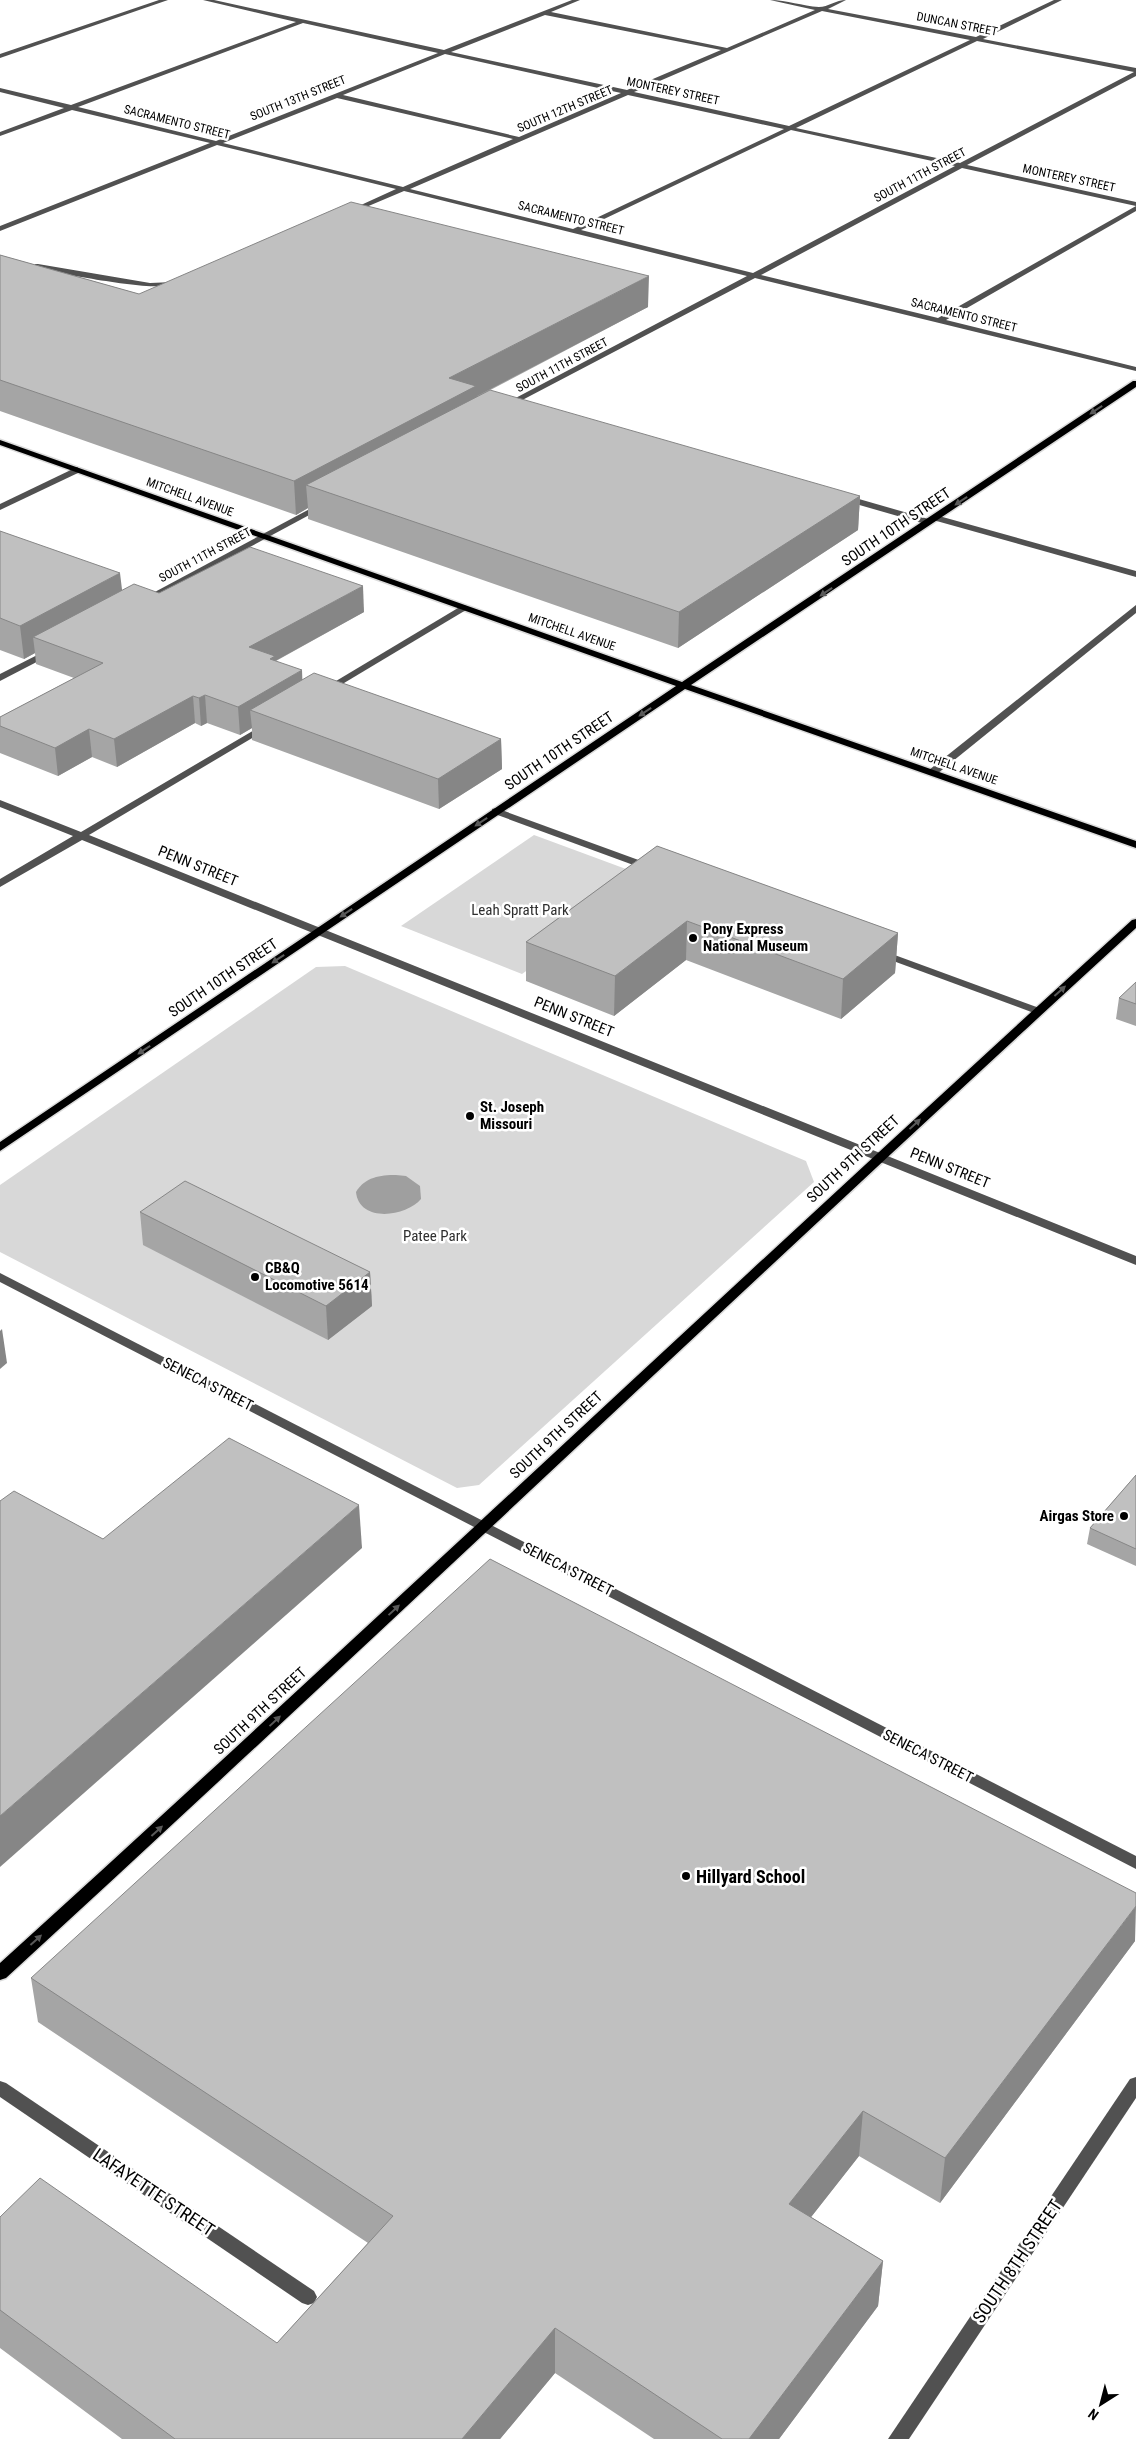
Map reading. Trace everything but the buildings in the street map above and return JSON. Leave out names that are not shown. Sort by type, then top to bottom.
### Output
[{"type":"main road","name":"SOUTH 10TH STREET","points":[[0,1147],[496,811],[933,520],[1136,382]]},
{"type":"main road","name":"MITCHELL AVENUE","points":[[0,442],[463,608],[1136,844]]},
{"type":"main road","name":"SOUTH 9TH STREET","points":[[0,1973],[166,1823],[879,1157],[1136,922]]},
{"type":"street","points":[[0,56],[165,0]]},
{"type":"street","name":"MONTEREY STREET","points":[[206,0],[1136,204]]},
{"type":"street","name":"SOUTH 13TH STREET","points":[[0,229],[577,0]]},
{"type":"street","name":"DUNCAN STREET","points":[[773,0],[1136,72]]},
{"type":"street","name":"SOUTH 12TH STREET","points":[[341,216],[629,94],[843,0]]},
{"type":"street","points":[[574,230],[1059,0]]},
{"type":"street","points":[[544,13],[729,50]]},
{"type":"street","points":[[0,134],[303,22]]},
{"type":"street","name":"SOUTH 11TH STREET","points":[[497,412],[517,405],[755,275],[1136,72]]},
{"type":"street","name":"SACRAMENTO STREET","points":[[0,90],[1136,369]]},
{"type":"street","points":[[334,96],[520,139]]},
{"type":"street","points":[[939,321],[1136,208]]},
{"type":"street","points":[[25,263],[51,270],[150,285],[181,283]]},
{"type":"street","points":[[0,507],[77,470]]},
{"type":"street","points":[[835,496],[1136,574]]},
{"type":"street","name":"SOUTH 11TH STREET","points":[[132,607],[332,500]]},
{"type":"street","points":[[319,694],[463,608]]},
{"type":"street","points":[[933,772],[1136,608]]},
{"type":"street","points":[[0,678],[61,645]]},
{"type":"street","points":[[0,884],[277,720]]},
{"type":"street","name":"PENN STREET","points":[[0,803],[1136,1261]]},
{"type":"street","points":[[496,811],[664,873]]},
{"type":"street","points":[[869,948],[1038,1011]]},
{"type":"street","name":"SENECA STREET","points":[[0,1277],[1136,1863]]},
{"type":"street","name":"SOUTH 8TH STREET","points":[[898,2439],[1136,2084]]},
{"type":"street","name":"LAFAYETTE STREET","points":[[0,2088],[308,2297]]},
{"type":"green space","name":"Leah Spratt Park","points":[[534,835],[653,879],[522,974],[401,926]]},
{"type":"green space","name":"Patee Park","points":[[345,966],[806,1161],[814,1182],[479,1485],[457,1488],[0,1252],[0,1185],[316,967]]},
{"type":"shaded area","points":[[379,1176],[406,1176],[420,1186],[421,1199],[405,1210],[395,1213],[374,1213],[365,1209],[359,1202],[356,1192],[360,1187],[368,1180]]},
{"type":"place","name":"Pony Express National Museum","points":[[693,938]]},
{"type":"place","name":"St. Joseph Missouri","points":[[470,1116]]},
{"type":"place","name":"CB&Q Locomotive 5614","points":[[255,1277]]},
{"type":"place","name":"Airgas Store","points":[[1124,1516]]},
{"type":"place","name":"Hillyard School","points":[[686,1876]]}]
